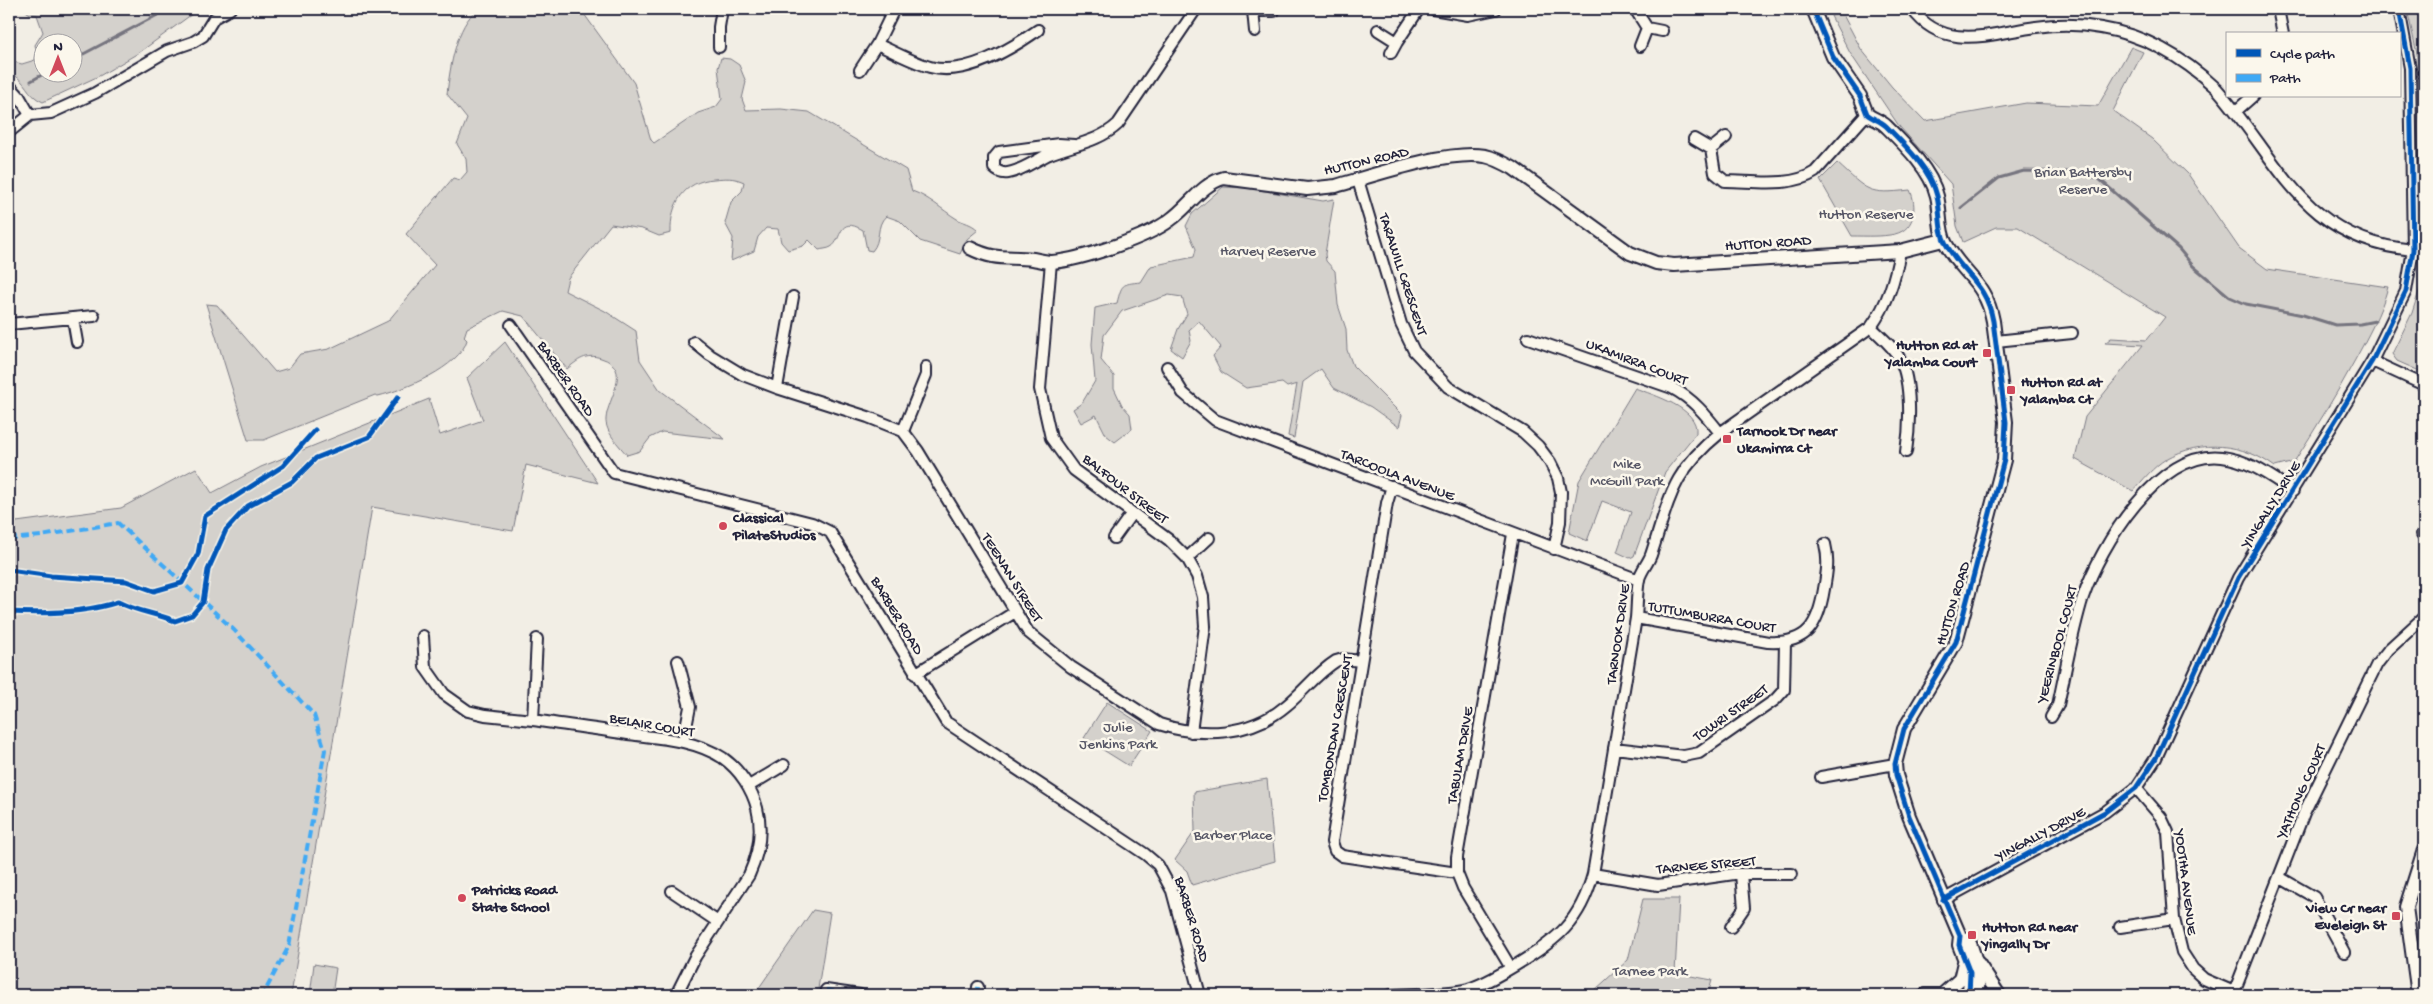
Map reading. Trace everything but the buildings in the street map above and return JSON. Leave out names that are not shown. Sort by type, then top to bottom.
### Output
[{"type":"street","points":[[9,132],[30,115],[51,113],[95,93],[167,51],[194,42],[203,36],[214,18],[230,9]]},
{"type":"street","points":[[719,47],[718,27],[722,9]]},
{"type":"street","points":[[860,70],[877,44],[894,9]]},
{"type":"street","points":[[1074,145],[1059,144],[999,152],[994,158],[994,168],[1002,174],[1010,173],[1074,145],[1098,138],[1118,124],[1196,9]]},
{"type":"street","points":[[1391,53],[1419,9]]},
{"type":"street","points":[[1434,9],[1468,15],[1496,9]]},
{"type":"street","points":[[1635,9],[1646,28],[1640,46]]},
{"type":"street","points":[[1814,9],[1833,57],[1860,96],[1867,114],[1884,124],[1918,163],[1933,184],[1937,197],[1943,240]]},
{"type":"street","points":[[1912,9],[1932,27],[1950,35],[1968,38],[2054,25],[2101,28],[2143,40],[2177,57],[2201,74],[2236,111],[2292,188],[2331,224],[2347,232],[2413,250]]},
{"type":"street","points":[[2278,9],[2283,32]]},
{"type":"street","name":"YINGALLY DRIVE","points":[[1943,900],[2105,812],[2136,788],[2156,758],[2238,578],[2372,361],[2406,291],[2413,250],[2410,68],[2399,9]]},
{"type":"street","points":[[1256,31],[1251,10],[1274,10]]},
{"type":"street","points":[[1646,28],[1662,31]]},
{"type":"street","points":[[877,44],[932,68],[966,68],[1017,45],[1038,30]]},
{"type":"street","points":[[1378,30],[1397,42]]},
{"type":"street","points":[[9,85],[20,96],[30,115]]},
{"type":"street","points":[[2236,111],[2251,98]]},
{"type":"street","points":[[1711,149],[1715,173],[1725,182],[1792,181],[1807,177],[1815,172],[1867,114]]},
{"type":"street","points":[[1711,149],[1726,137]]},
{"type":"street","points":[[1694,139],[1711,149]]},
{"type":"street","name":"HUTTON ROAD","points":[[970,248],[997,259],[1032,259],[1051,262],[1083,256],[1154,230],[1170,221],[1213,181],[1224,178],[1307,188],[1336,186],[1447,157],[1485,156],[1499,160],[1630,254],[1656,263],[1674,265],[1900,251],[1943,240],[1986,296],[1991,307],[2006,422],[2004,460],[1956,642],[1904,729],[1895,764],[1909,816],[1943,900],[1960,936],[1959,944],[1970,973],[1969,995]]},
{"type":"street","name":"TARAWILL CRESCENT","points":[[1358,180],[1395,305],[1414,351],[1448,387],[1523,432],[1538,446],[1550,462],[1558,478],[1561,492],[1560,522],[1554,549]]},
{"type":"street","name":"TARNOOK DRIVE","points":[[1391,995],[1469,988],[1497,977],[1552,943],[1568,926],[1589,888],[1593,874],[1636,618],[1639,580],[1647,564],[1667,502],[1681,472],[1699,450],[1871,327],[1888,301],[1900,251]]},
{"type":"street","name":"BALFOUR STREET","points":[[1051,262],[1040,389],[1051,438],[1074,470],[1169,540],[1187,558],[1197,576],[1203,598],[1205,626],[1192,732]]},
{"type":"street","points":[[777,388],[793,297]]},
{"type":"street","points":[[9,324],[94,316]]},
{"type":"street","points":[[72,319],[77,342]]},
{"type":"street","name":"BARBER ROAD","points":[[512,325],[614,474],[812,523],[830,532],[946,722],[1145,854],[1158,865],[1172,891],[1200,995]]},
{"type":"street","points":[[1871,327],[1892,347],[1900,360],[1904,373],[1910,421],[1906,452]]},
{"type":"street","points":[[1996,341],[2072,333]]},
{"type":"street","name":"UKAMIRRA COURT","points":[[1528,338],[1672,388],[1687,396],[1698,406],[1720,434]]},
{"type":"street","points":[[694,342],[710,355],[743,375],[868,417],[903,431],[926,376],[926,366]]},
{"type":"street","points":[[2372,361],[2424,384]]},
{"type":"street","name":"TARCOOLA AVENUE","points":[[1167,367],[1182,393],[1215,420],[1639,580]]},
{"type":"street","name":"TEENAN STREET","points":[[903,431],[918,451],[1015,612],[1038,642],[1071,668],[1159,724],[1192,732],[1216,732],[1258,724],[1274,716],[1288,705],[1336,661],[1343,659],[1361,661]]},
{"type":"street","name":"YEERINBOOL COURT","points":[[2051,716],[2058,705],[2083,599],[2090,579],[2110,541],[2156,481],[2178,466],[2191,460],[2220,456],[2248,463],[2293,491]]},
{"type":"street","name":"TOMBONDAN CRESCENT","points":[[1392,486],[1387,503],[1332,842],[1335,851],[1350,858],[1457,874]]},
{"type":"street","points":[[1114,538],[1132,513]]},
{"type":"street","name":"TABULAM DRIVE","points":[[1511,968],[1463,888],[1457,874],[1457,858],[1513,534]]},
{"type":"street","points":[[1187,558],[1209,538]]},
{"type":"street","name":"TUTTUMBURRA COURT","points":[[1636,618],[1768,642],[1785,643],[1810,630],[1817,620],[1829,561],[1825,544]]},
{"type":"street","points":[[915,674],[1015,612]]},
{"type":"street","name":"YATHONG COURT","points":[[2233,994],[2304,813],[2377,664],[2389,649],[2424,617]]},
{"type":"street","name":"BELAIR COURT","points":[[423,636],[425,667],[444,694],[468,710],[485,715],[534,720],[683,742],[710,751],[724,759],[749,786],[759,815],[759,847],[749,875],[695,957],[676,995]]},
{"type":"street","points":[[534,720],[537,639]]},
{"type":"street","name":"TOWRI STREET","points":[[1614,748],[1684,756],[1699,753],[1776,700],[1784,690],[1785,643]]},
{"type":"street","points":[[678,661],[690,707],[683,742]]},
{"type":"street","points":[[1821,777],[1895,764]]},
{"type":"street","points":[[749,786],[784,765]]},
{"type":"street","name":"YOOTHA AVENUE","points":[[2136,788],[2161,817],[2168,832],[2174,919],[2182,952],[2193,968],[2204,979],[2233,994]]},
{"type":"street","points":[[2418,995],[2406,907],[2424,850]]},
{"type":"street","name":"TARNEE STREET","points":[[1593,874],[1658,885],[1741,874],[1792,874]]},
{"type":"street","points":[[1731,927],[1744,908],[1741,874]]},
{"type":"street","points":[[2279,877],[2314,897],[2344,952]]},
{"type":"street","points":[[672,891],[718,922]]},
{"type":"street","points":[[2120,927],[2174,919]]},
{"type":"street","name":"HUTTON ROAD","points":[[1960,936],[1969,941],[1979,969],[1977,995]]},
{"type":"street","points":[[1943,994],[1962,975],[1964,956]]},
{"type":"street","points":[[1976,961],[1983,967],[1999,995]]},
{"type":"street","points":[[826,990],[860,995]]},
{"type":"street","points":[[1924,995],[1964,995]]},
{"type":"green space","points":[[23,9],[199,9],[140,52],[101,75],[43,102],[33,95],[20,79],[9,72],[9,61],[22,64],[32,61],[32,82],[82,82],[82,32],[43,32],[37,15],[30,14]]},
{"type":"green space","points":[[478,9],[569,9],[570,12],[584,14],[634,83],[651,140],[654,143],[698,113],[716,107],[722,99],[718,68],[721,58],[730,59],[739,65],[746,82],[742,99],[746,110],[781,109],[809,112],[906,170],[912,191],[924,196],[957,219],[970,224],[978,230],[967,239],[960,254],[920,241],[900,221],[886,216],[881,224],[877,242],[872,251],[867,250],[863,230],[855,226],[849,225],[845,227],[835,244],[830,248],[819,250],[809,240],[803,246],[788,250],[781,242],[778,229],[766,228],[758,237],[754,251],[731,261],[733,238],[725,223],[731,202],[742,191],[744,182],[726,178],[703,181],[687,189],[676,204],[671,222],[671,233],[659,236],[642,229],[611,224],[568,278],[565,291],[605,311],[636,331],[640,360],[660,390],[725,439],[662,432],[650,438],[640,451],[627,455],[613,438],[606,424],[607,411],[616,385],[617,376],[616,369],[611,363],[591,356],[579,360],[567,369],[523,316],[503,311],[467,328],[464,337],[467,340],[462,350],[443,368],[430,376],[402,389],[378,396],[375,395],[264,440],[248,440],[206,304],[217,305],[275,372],[289,368],[300,354],[329,349],[388,321],[435,265],[406,234],[453,178],[460,180],[467,172],[466,159],[457,144],[467,119],[447,94],[452,60],[459,36],[470,16]]},
{"type":"green space","points":[[2407,9],[2424,9],[2424,163],[2417,54]]},
{"type":"green space","name":"Brian Battersby Reserve","points":[[1841,11],[1861,49],[1892,87],[1925,121],[2026,103],[2098,106],[2131,47],[2143,52],[2113,111],[2152,139],[2188,174],[2239,248],[2267,269],[2388,287],[2378,315],[2365,342],[2294,462],[2275,467],[2263,459],[2236,449],[2222,446],[2193,448],[2161,462],[2133,491],[2075,459],[2085,417],[2143,345],[2105,343],[2111,338],[2147,340],[2165,317],[2018,227],[1996,227],[1963,242],[1957,226],[1951,184],[1899,126],[1850,53],[1831,16]]},
{"type":"green space","name":"Hutton Reserve","points":[[1837,163],[1855,180],[1869,189],[1885,192],[1910,190],[1914,209],[1911,222],[1907,227],[1890,235],[1852,236],[1820,180]]},
{"type":"green space","name":"Harvey Reserve","points":[[1223,187],[1247,188],[1323,201],[1334,199],[1325,254],[1326,261],[1335,271],[1338,305],[1346,329],[1347,350],[1353,366],[1402,415],[1399,427],[1371,407],[1334,388],[1321,369],[1303,382],[1294,438],[1288,436],[1297,384],[1287,387],[1282,383],[1246,388],[1221,372],[1213,356],[1221,347],[1199,321],[1189,330],[1191,341],[1182,357],[1171,349],[1178,329],[1187,314],[1182,297],[1169,295],[1122,311],[1104,335],[1101,360],[1114,376],[1114,388],[1122,405],[1130,414],[1132,429],[1115,442],[1106,435],[1096,415],[1081,423],[1073,409],[1082,403],[1095,381],[1092,344],[1095,308],[1117,303],[1123,286],[1141,282],[1151,266],[1194,257],[1196,249],[1186,226],[1192,214]]},
{"type":"green space","points":[[2424,265],[2424,373],[2397,361],[2392,354],[2412,313],[2422,282]]},
{"type":"green space","points":[[505,342],[598,483],[526,465],[513,531],[372,507],[291,995],[9,995],[9,523],[121,508],[196,468],[212,493],[261,467],[429,399],[440,435],[483,420],[467,378]]},
{"type":"green space","name":"Mike McGuill Park","points":[[1635,388],[1663,399],[1683,410],[1695,424],[1696,433],[1665,472],[1634,556],[1630,558],[1617,552],[1631,512],[1602,501],[1587,541],[1569,533],[1579,481]]},
{"type":"green space","name":"Julie Jenkins Park","points":[[1107,702],[1152,731],[1129,766],[1084,738]]},
{"type":"green space","name":"Barber Place","points":[[1267,779],[1275,861],[1192,885],[1187,871],[1175,860],[1195,831],[1194,792]]},
{"type":"green space","name":"Tarnee Park","points":[[1643,899],[1679,899],[1675,973],[1712,980],[1708,995],[1597,995],[1595,990],[1628,960]]},
{"type":"green space","points":[[813,910],[830,913],[817,995],[754,995]]},
{"type":"green space","points":[[314,964],[336,968],[332,995],[310,995]]},
{"type":"waterway","points":[[82,55],[169,9]]},
{"type":"waterway","points":[[1961,208],[1999,178],[2024,171],[2070,172],[2098,178],[2179,249],[2193,266],[2230,297],[2246,304],[2303,315],[2335,325],[2375,321]]},
{"type":"marked path","points":[[9,539],[41,536],[118,523],[234,630],[314,715],[325,750],[289,946],[263,995]]},
{"type":"marked path","points":[[977,995],[978,987]]},
{"type":"marked path","points":[[826,990],[860,995]]},
{"type":"cycle path","points":[[1813,9],[1833,57],[1860,96],[1867,114],[1884,124],[1893,133],[1916,158],[1929,177],[1937,196],[1943,239],[1953,255],[1980,288],[1990,308],[1993,321],[2006,422],[2004,460],[1956,642],[1904,729],[1895,764],[1896,775],[1909,816],[1960,936],[1959,945],[1970,973],[1969,995]]},
{"type":"cycle path","points":[[1943,900],[2105,812],[2136,788],[2156,758],[2238,578],[2372,361],[2406,291],[2413,250],[2410,68],[2399,9]]},
{"type":"cycle path","points":[[9,612],[64,612],[105,606],[118,602],[175,621],[192,615],[203,602],[208,570],[226,530],[248,506],[292,482],[316,458],[369,437],[398,397]]},
{"type":"cycle path","points":[[9,570],[51,576],[126,581],[154,591],[182,583],[198,554],[205,516],[283,466],[315,430]]},
{"type":"place","name":"Hutton Rd at Yalamba Court","points":[[1987,353]]},
{"type":"place","name":"Hutton Rd at Yalamba Ct","points":[[2011,390]]},
{"type":"place","name":"Tarnook Dr near Ukamirra Ct","points":[[1727,439]]},
{"type":"place","name":"Classical PilateStudios","points":[[723,526]]},
{"type":"place","name":"Patricks Road State School","points":[[462,898]]},
{"type":"place","name":"View Cr near Eveleigh St","points":[[2396,916]]},
{"type":"place","name":"Hutton Rd near Yingally Dr","points":[[1972,935]]}]
